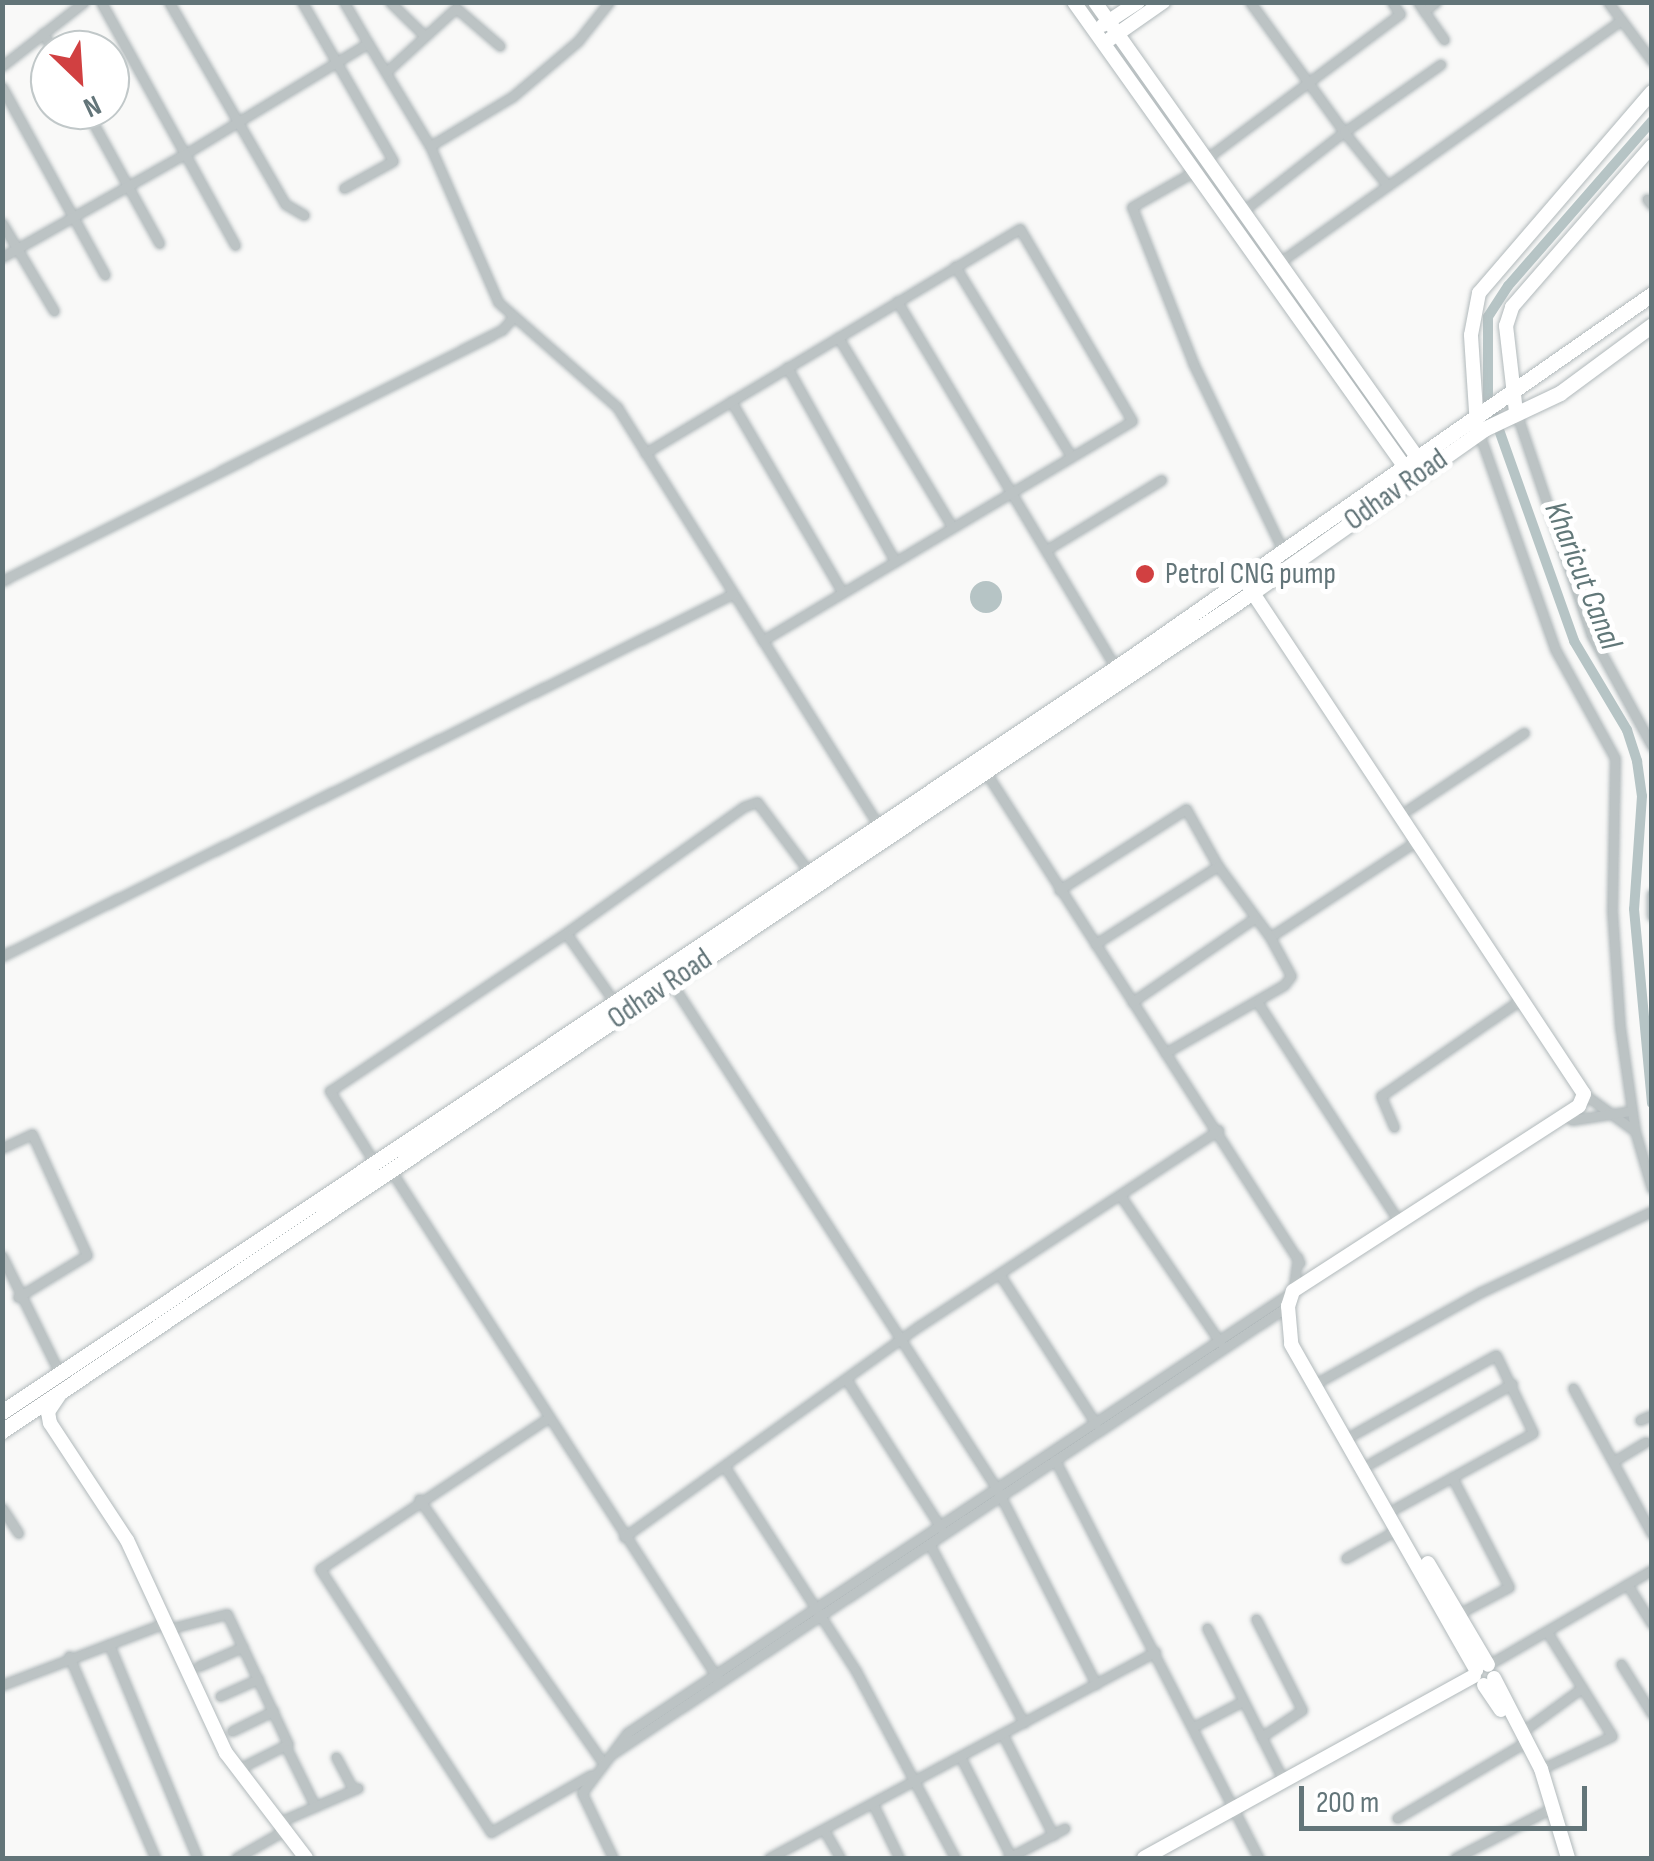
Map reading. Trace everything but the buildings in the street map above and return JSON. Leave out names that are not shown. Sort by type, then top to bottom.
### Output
[{"type":"main road","points":[[1510,407],[1652,294]]},
{"type":"main road","points":[[1510,407],[1560,393],[1650,329]]},
{"type":"main road","name":"Odhav Road","points":[[982,765],[1116,668],[1252,583],[1283,550],[1510,407]]},
{"type":"main road","name":"Odhav Road","points":[[382,1166],[671,982],[883,832],[1252,583],[1414,467]]},
{"type":"main road","name":"Odhav Road","points":[[31,1402],[382,1166],[615,1003],[810,874],[883,832]]},
{"type":"main road","points":[[2,1412],[31,1402]]},
{"type":"main road","points":[[2,1431],[31,1402]]},
{"type":"street","points":[[47,30],[84,2]]},
{"type":"street","points":[[102,2],[234,245]]},
{"type":"street","points":[[169,2],[285,204],[304,215]]},
{"type":"street","points":[[302,2],[393,161],[344,188]]},
{"type":"street","points":[[344,2],[430,146],[498,302],[616,407],[883,832]]},
{"type":"street","points":[[390,2],[424,36]]},
{"type":"street","points":[[430,146],[512,96],[578,42],[610,2]]},
{"type":"street","points":[[1074,2],[1266,272],[1414,467]]},
{"type":"street","points":[[1095,2],[1280,262],[1414,467]]},
{"type":"street","points":[[1113,28],[1138,2]]},
{"type":"street","points":[[1099,37],[1163,2]]},
{"type":"street","points":[[1250,2],[1387,185]]},
{"type":"street","points":[[1207,158],[1400,14],[1392,2]]},
{"type":"street","points":[[1436,2],[1421,7],[1444,40]]},
{"type":"street","points":[[1608,2],[1652,61]]},
{"type":"street","points":[[386,72],[461,8],[500,46]]},
{"type":"street","points":[[1266,272],[1621,20]]},
{"type":"street","points":[[2,66],[30,43]]},
{"type":"street","points":[[2,257],[128,188],[368,43]]},
{"type":"street","points":[[1244,210],[1344,132],[1441,64]]},
{"type":"street","points":[[2,87],[105,275]]},
{"type":"street","points":[[1652,92],[1478,293],[1471,335],[1479,427],[1555,649],[1615,758],[1612,910],[1631,1111],[1652,1189]]},
{"type":"street","points":[[97,130],[159,244]]},
{"type":"street","points":[[1652,146],[1512,308],[1506,326],[1510,407],[1592,634],[1652,746]]},
{"type":"street","points":[[1195,170],[1132,207],[1193,363],[1283,550]]},
{"type":"street","points":[[2,223],[54,311]]},
{"type":"street","points":[[645,453],[1020,229],[1132,421],[762,641]]},
{"type":"street","points":[[956,266],[1071,456]]},
{"type":"street","points":[[897,301],[1116,668]]},
{"type":"street","points":[[2,581],[502,330],[514,316]]},
{"type":"street","points":[[838,337],[952,527]]},
{"type":"street","points":[[788,367],[895,560]]},
{"type":"street","points":[[731,402],[842,592]]},
{"type":"street","points":[[1046,550],[1161,480]]},
{"type":"street","points":[[1252,583],[1586,1095],[1635,1131]]},
{"type":"street","points":[[1252,583],[1409,809],[1586,1095]]},
{"type":"street","points":[[2,956],[733,594]]},
{"type":"street","points":[[1409,809],[1524,733]]},
{"type":"street","points":[[982,765],[1298,1257],[1290,1330],[1398,1529],[1541,1770],[1568,1858]]},
{"type":"street","points":[[718,1679],[330,1091],[754,802],[810,874]]},
{"type":"street","points":[[1060,890],[1186,810],[1253,919],[1270,937],[1291,976],[1258,1003],[1165,1053]]},
{"type":"street","points":[[1270,937],[1419,839]]},
{"type":"street","points":[[1095,944],[1218,866]]},
{"type":"street","points":[[1652,894],[1652,916]]},
{"type":"street","points":[[1132,1002],[1253,919]]},
{"type":"street","points":[[566,933],[615,1003]]},
{"type":"street","points":[[671,982],[717,1062],[776,1140],[998,1494],[1096,1684]]},
{"type":"street","points":[[1394,1127],[1381,1096],[1523,998]]},
{"type":"street","points":[[1258,1003],[1399,1222]]},
{"type":"street","points":[[1053,1458],[1096,1424],[1570,1116],[1586,1095]]},
{"type":"street","points":[[610,1857],[582,1793],[601,1760],[630,1737],[1270,1313],[1399,1222],[1570,1116],[1631,1111]]},
{"type":"street","points":[[624,1537],[1000,1275],[1218,1130]]},
{"type":"street","points":[[2,1148],[32,1134],[86,1256],[18,1297]]},
{"type":"street","points":[[1120,1194],[1220,1342]]},
{"type":"street","points":[[1322,1380],[1481,1292],[1652,1211]]},
{"type":"street","points":[[2,1256],[18,1297],[63,1379],[46,1425]]},
{"type":"street","points":[[1000,1275],[1096,1424]]},
{"type":"street","points":[[1270,1313],[1290,1330],[1354,1434],[1458,1614],[1484,1676]]},
{"type":"street","points":[[1354,1434],[1496,1355],[1533,1433],[1396,1508]]},
{"type":"street","points":[[848,1382],[943,1531]]},
{"type":"street","points":[[1371,1463],[1512,1384]]},
{"type":"street","points":[[1573,1388],[1652,1534]]},
{"type":"street","points":[[31,1402],[120,1544],[238,1769],[281,1829],[294,1858]]},
{"type":"street","points":[[1640,1420],[1652,1414]]},
{"type":"street","points":[[548,1418],[320,1569],[396,1693],[491,1832],[591,1774]]},
{"type":"street","points":[[1614,1461],[1646,1442]]},
{"type":"street","points":[[1053,1458],[1258,1858]]},
{"type":"street","points":[[725,1467],[916,1782],[955,1858]]},
{"type":"street","points":[[1452,1477],[1509,1587],[1458,1614]]},
{"type":"street","points":[[419,1500],[601,1760]]},
{"type":"street","points":[[2,1508],[18,1533]]},
{"type":"street","points":[[1346,1558],[1398,1529]]},
{"type":"street","points":[[817,1614],[930,1545],[943,1531]]},
{"type":"street","points":[[930,1545],[1024,1723]]},
{"type":"street","points":[[1157,1858],[1484,1676],[1652,1570]]},
{"type":"street","points":[[1627,1584],[1652,1624]]},
{"type":"street","points":[[2,1685],[69,1656],[220,1612],[243,1648],[315,1806]]},
{"type":"street","points":[[1256,1619],[1302,1710],[1261,1737]]},
{"type":"street","points":[[163,1628],[218,1758],[306,1858]]},
{"type":"street","points":[[1206,1628],[1285,1784]]},
{"type":"street","points":[[1541,1770],[1612,1736],[1548,1633]]},
{"type":"street","points":[[109,1644],[196,1858]]},
{"type":"street","points":[[199,1666],[243,1648]]},
{"type":"street","points":[[769,1858],[786,1854],[1155,1652]]},
{"type":"street","points":[[69,1656],[155,1858]]},
{"type":"street","points":[[1621,1664],[1652,1714]]},
{"type":"street","points":[[1144,1858],[1236,1814],[1484,1676]]},
{"type":"street","points":[[220,1696],[258,1679]]},
{"type":"street","points":[[1397,1818],[1522,1738],[1582,1688]]},
{"type":"street","points":[[1193,1726],[1243,1700]]},
{"type":"street","points":[[232,1731],[273,1711]]},
{"type":"street","points":[[1003,1735],[1053,1835]]},
{"type":"street","points":[[1522,1738],[1560,1858]]},
{"type":"street","points":[[238,1769],[287,1749]]},
{"type":"street","points":[[236,1858],[315,1806],[355,1788],[336,1757]]},
{"type":"street","points":[[960,1758],[1009,1858],[1065,1828]]},
{"type":"street","points":[[873,1804],[899,1858]]},
{"type":"street","points":[[1455,1858],[1546,1811]]},
{"type":"street","points":[[824,1830],[840,1858]]},
{"type":"shaded area","points":[[986,581],[997,586],[1002,597],[997,608],[986,613],[975,608],[970,597],[975,586]]},
{"type":"waterway","name":"Kharicut Canal","points":[[1652,121],[1508,286],[1488,317],[1488,399],[1574,641],[1627,730],[1637,761],[1642,796],[1634,909],[1652,1103]]},
{"type":"place","name":"Petrol CNG pump","points":[[1145,574]]}]
